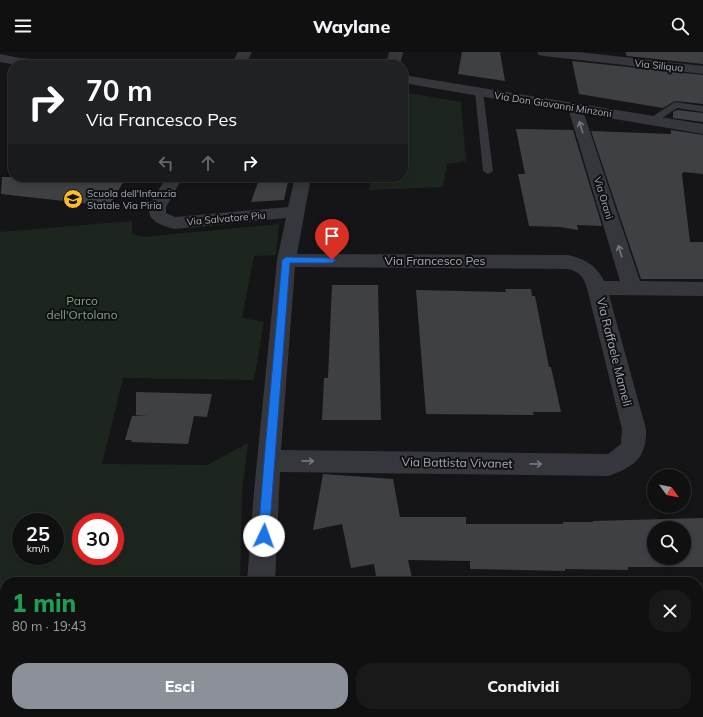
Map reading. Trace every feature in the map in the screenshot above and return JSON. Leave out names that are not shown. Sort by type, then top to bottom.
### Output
[{"type":"street","name":"Via Siliqua","points":[[544,52],[703,70]]},
{"type":"street","points":[[0,58],[10,60]]},
{"type":"street","name":"Via Don Giovanni Minzoni","points":[[408,80],[703,128]]},
{"type":"street","name":"Via Orani","points":[[575,108],[632,288]]},
{"type":"street","name":"Via Salvatore Piu","points":[[172,182],[157,207],[158,216],[168,222],[175,223],[295,212]]},
{"type":"street","points":[[261,577],[268,461],[286,260],[302,182]]},
{"type":"street","name":"Via Francesco Pes","points":[[286,260],[568,262],[583,267]]},
{"type":"street","name":"Via Raffaele Mameli","points":[[583,267],[593,276],[597,288],[634,429],[635,442]]},
{"type":"street","points":[[597,288],[703,289]]},
{"type":"street","name":"Via Battista Vivanet","points":[[268,461],[608,465],[621,460],[630,452],[635,442]]},
{"type":"lane","points":[[479,92],[488,171]]},
{"type":"lane","points":[[653,120],[675,105],[703,109]]},
{"type":"green space","points":[[408,93],[461,102],[466,161],[447,164],[443,187],[369,190],[370,182],[408,182]]},
{"type":"green space","name":"Parco dell'Ortolano","points":[[132,221],[132,234],[143,237],[279,224],[276,255],[254,256],[242,318],[264,322],[254,380],[123,378],[102,464],[207,465],[248,443],[242,491],[240,577],[0,577],[0,232]]},
{"type":"building","points":[[462,52],[500,52],[505,81],[458,74]]},
{"type":"building","points":[[625,52],[703,52],[703,64],[627,56]]},
{"type":"building","points":[[572,61],[703,75],[703,104],[675,101],[663,108],[579,94]]},
{"type":"building","points":[[677,110],[703,113],[703,122],[673,118],[673,112]]},
{"type":"building","points":[[516,129],[573,130],[602,226],[577,225],[578,230],[560,227],[529,226],[518,174],[525,174]]},
{"type":"building","points":[[671,130],[703,135],[703,174],[683,172],[682,175],[690,242],[703,242],[703,279],[641,279],[591,131],[671,134]]},
{"type":"building","points":[[2,177],[8,177],[8,182],[123,182],[109,206],[1,194]]},
{"type":"building","points":[[258,182],[288,182],[284,200],[251,202]]},
{"type":"building","points":[[332,285],[378,285],[381,420],[322,420],[324,378],[328,378]]},
{"type":"building","points":[[505,289],[531,289],[532,296],[535,296],[549,367],[551,367],[561,412],[533,412],[534,415],[426,414],[416,290],[506,292]]},
{"type":"building","points":[[136,392],[212,394],[207,417],[194,416],[188,444],[131,442],[132,440],[125,440],[132,416],[148,415],[136,415]]},
{"type":"building","points":[[323,474],[393,479],[400,517],[466,517],[466,524],[563,524],[563,522],[703,518],[703,567],[628,567],[628,570],[565,569],[565,571],[470,569],[470,561],[408,560],[412,577],[376,577],[374,564],[351,568],[342,524],[313,530]]},
{"type":"place","name":"Scuola dell'Infanzia Statale Via Piria","points":[[73,199]]},
{"type":"route","points":[[264,536],[268,461],[286,260],[332,260]]}]
